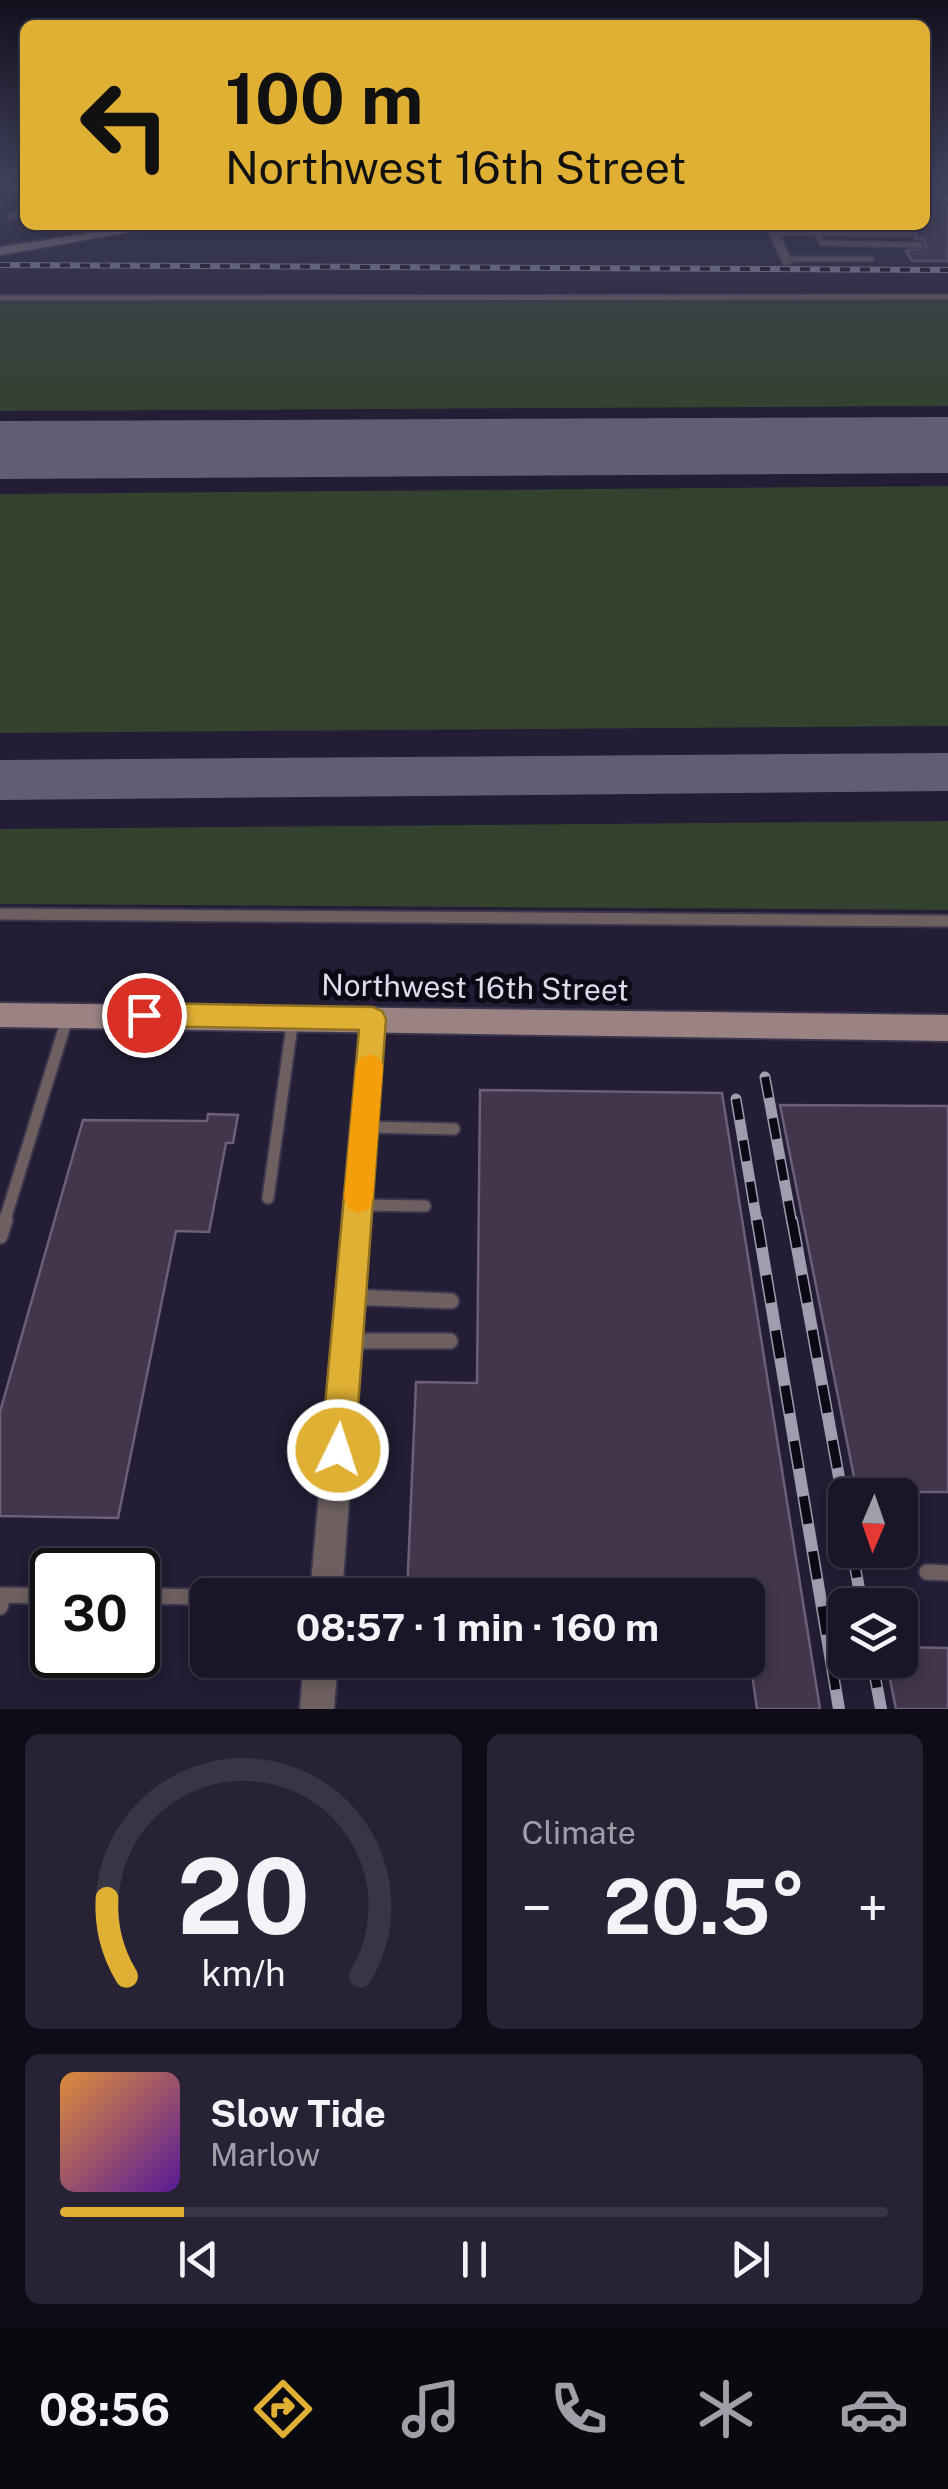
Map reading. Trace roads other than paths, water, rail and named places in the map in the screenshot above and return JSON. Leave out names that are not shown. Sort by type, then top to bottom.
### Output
[{"type":"main road","name":"Northwest 16th Street","points":[[0,1015],[948,1028]]},
{"type":"street","points":[[327,1578],[373,1019]]},
{"type":"street","points":[[317,1709],[320,1678]]},
{"type":"lane","points":[[787,261],[871,259]]},
{"type":"lane","points":[[0,298],[948,297]]},
{"type":"lane","points":[[0,914],[948,922]]},
{"type":"lane","points":[[0,1236],[69,1014]]},
{"type":"lane","points":[[268,1198],[294,1018]]},
{"type":"lane","points":[[364,1127],[454,1129]]},
{"type":"lane","points":[[358,1205],[424,1206]]},
{"type":"lane","points":[[350,1297],[451,1301]]},
{"type":"lane","points":[[346,1341],[450,1341]]},
{"type":"lane","points":[[927,1572],[948,1572]]},
{"type":"lane","points":[[0,1607],[3,1595],[30,1596]]},
{"type":"lane","points":[[160,1596],[190,1597]]},
{"type":"railway","points":[[0,265],[948,270]]},
{"type":"railway","points":[[765,1077],[792,1223]]},
{"type":"railway","points":[[736,1099],[757,1223]]},
{"type":"railway","points":[[757,1220],[839,1709]]},
{"type":"railway","points":[[792,1220],[839,1478]]},
{"type":"railway","points":[[855,1568],[859,1588]]},
{"type":"railway","points":[[875,1678],[881,1709]]}]
